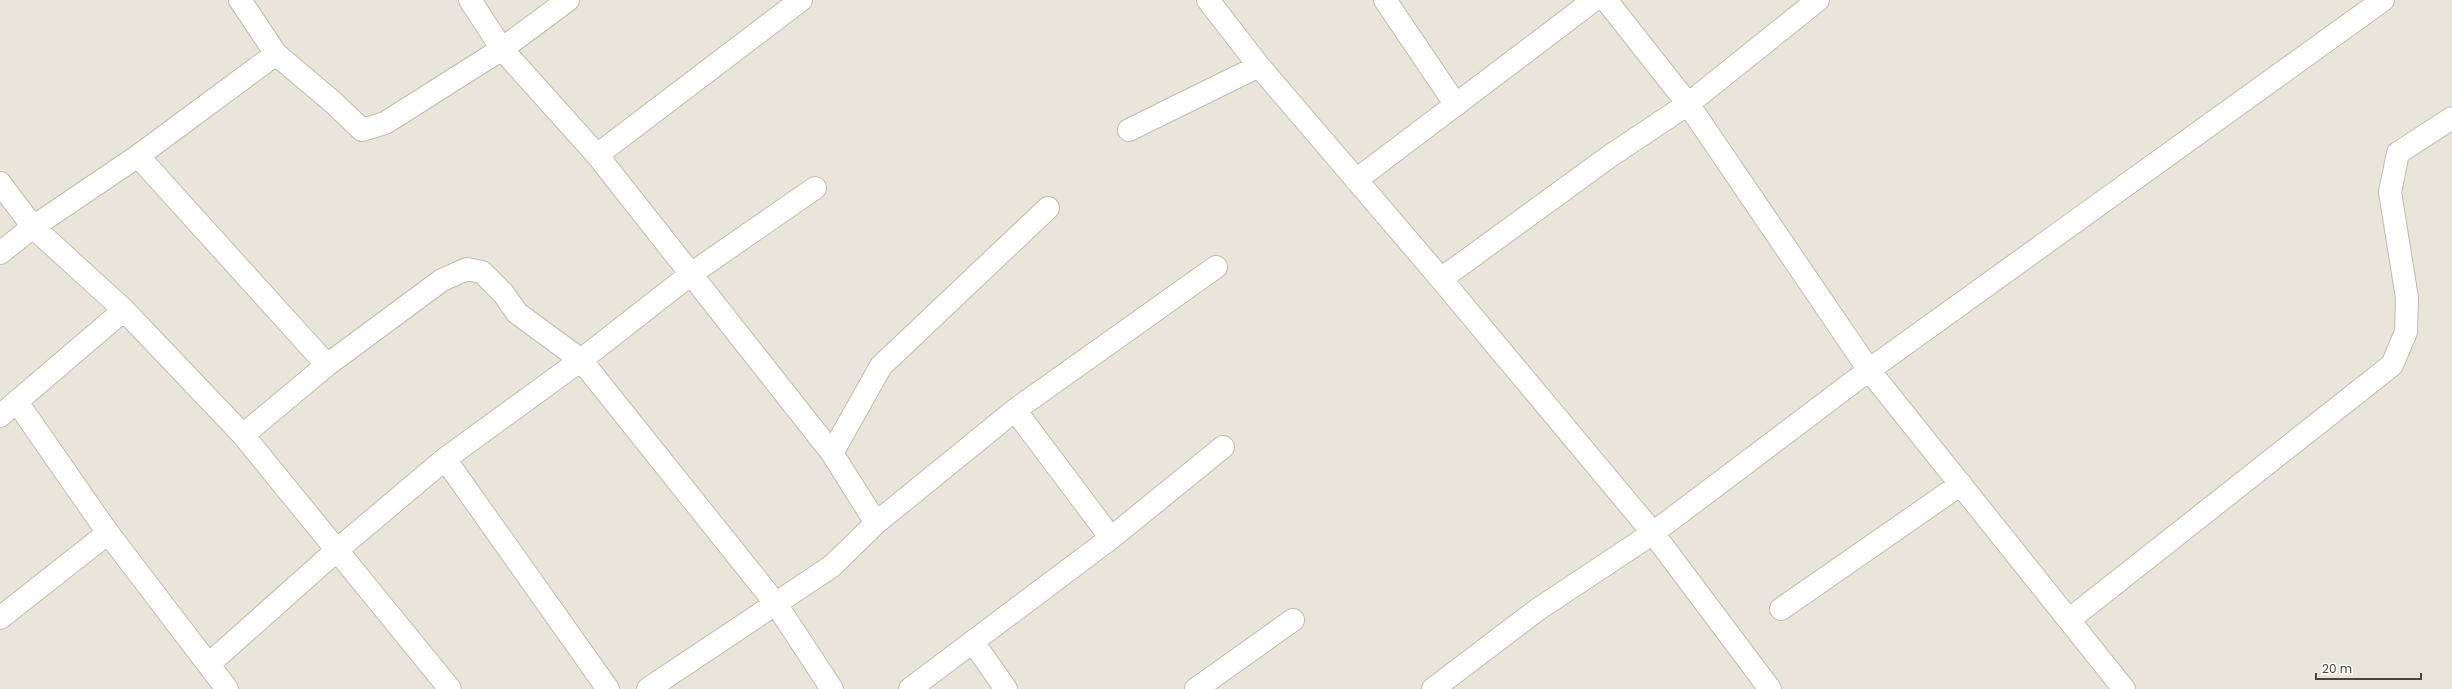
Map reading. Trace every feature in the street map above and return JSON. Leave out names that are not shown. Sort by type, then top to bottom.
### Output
[{"type":"street","points":[[240,0],[276,54],[335,104],[362,130],[385,122],[502,49],[568,0]]},
{"type":"street","points":[[470,0],[502,49],[597,155],[832,453],[876,523]]},
{"type":"street","points":[[597,155],[801,0]]},
{"type":"street","points":[[1208,0],[1259,66],[1441,279],[1653,533],[1770,689]]},
{"type":"street","points":[[1385,0],[1456,105]]},
{"type":"street","points":[[1356,180],[1594,0]]},
{"type":"street","points":[[1606,0],[1688,104],[1869,370],[2124,689]]},
{"type":"street","points":[[1441,279],[1610,156],[1688,104],[1818,0]]},
{"type":"street","points":[[1433,689],[1537,610],[1653,533],[1869,370],[2383,0]]},
{"type":"street","points":[[0,253],[33,227],[138,156],[276,54]]},
{"type":"street","points":[[1129,130],[1259,66]]},
{"type":"street","points":[[2070,620],[2392,365],[2406,332],[2407,298],[2390,192],[2398,153],[2452,118]]},
{"type":"street","points":[[138,156],[327,365]]},
{"type":"street","points":[[0,183],[33,227],[124,310],[243,435],[450,689]]},
{"type":"street","points":[[209,664],[337,550],[445,460],[581,360],[691,274],[815,188]]},
{"type":"street","points":[[832,453],[881,366],[1048,208]]},
{"type":"street","points":[[648,689],[832,566],[876,523],[1016,410],[1216,267]]},
{"type":"street","points":[[243,435],[327,365],[442,280],[467,269],[482,272],[503,293],[517,313],[581,360],[776,604],[832,689]]},
{"type":"street","points":[[0,416],[124,310]]},
{"type":"street","points":[[17,402],[108,534],[227,689]]},
{"type":"street","points":[[1016,410],[1112,538]]},
{"type":"street","points":[[910,689],[1112,538],[1223,447]]},
{"type":"street","points":[[445,460],[608,689]]},
{"type":"street","points":[[1781,609],[1961,484]]},
{"type":"street","points":[[0,618],[108,534]]},
{"type":"street","points":[[1196,689],[1293,620]]},
{"type":"street","points":[[973,642],[1006,689]]},
{"type":"shaded area","points":[[0,0],[2452,0],[2452,689],[0,689]]}]
